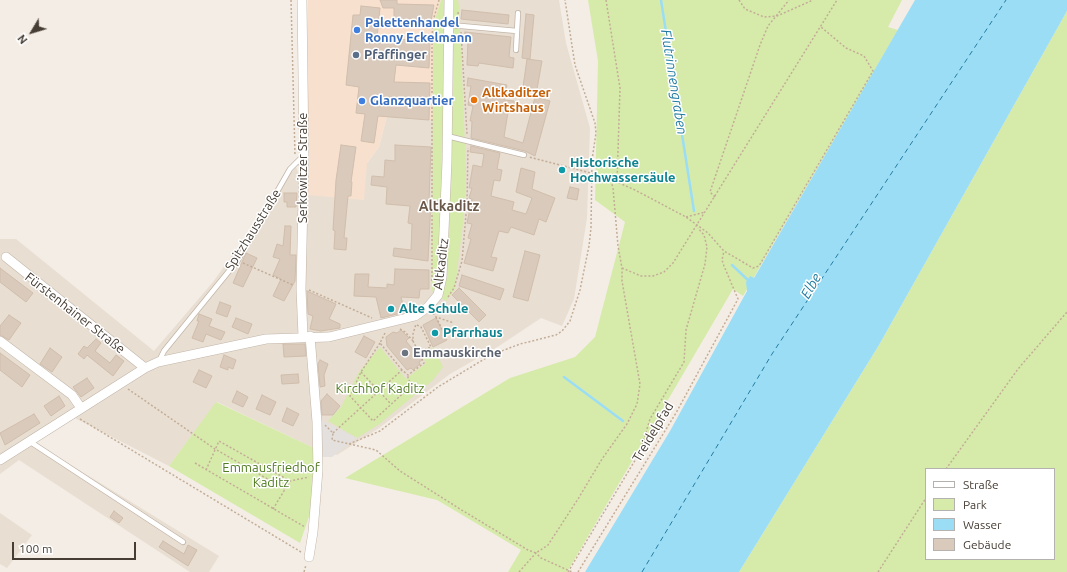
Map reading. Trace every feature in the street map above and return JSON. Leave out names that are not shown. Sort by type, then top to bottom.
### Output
[{"type":"street","name":"Serkowitzer Straße","points":[[302,0],[304,155],[301,289],[317,422],[318,470],[313,532],[309,556]]},
{"type":"street","name":"Altkaditz","points":[[307,336],[329,337],[415,320],[438,294],[442,277],[448,136],[450,4]]},
{"type":"street","name":"Fürstenhainer Straße","points":[[6,257],[145,368]]},
{"type":"street","points":[[0,460],[145,368],[158,362],[246,342],[307,336]]},
{"type":"street","points":[[0,340],[72,395],[81,408]]},
{"type":"lane","points":[[516,50],[518,13]]},
{"type":"lane","points":[[450,25],[517,31]]},
{"type":"lane","points":[[448,136],[524,156]]},
{"type":"lane","name":"Spitzhausstraße","points":[[158,362],[164,351],[238,260],[290,169],[304,155]]},
{"type":"lane","points":[[29,441],[183,542]]},
{"type":"path","points":[[291,0],[295,164]]},
{"type":"path","points":[[435,299],[431,293],[432,39],[433,21],[439,0]]},
{"type":"path","points":[[349,444],[380,430],[438,387],[491,356],[520,344],[556,335],[567,327],[577,302],[589,246],[591,228],[591,174],[595,123],[575,65],[565,0]]},
{"type":"path","points":[[606,0],[620,88],[617,182]]},
{"type":"path","points":[[739,0],[745,9],[764,17],[777,16],[813,0]]},
{"type":"path","points":[[714,197],[710,192],[753,63],[768,26],[789,0]]},
{"type":"path","points":[[622,268],[641,276],[653,276],[664,272],[673,263],[837,0]]},
{"type":"path","points":[[448,297],[454,288],[462,261],[467,203],[468,141],[460,25],[458,12],[450,4]]},
{"type":"path","points":[[696,226],[708,233],[724,251],[753,268],[760,266],[873,71],[864,56],[846,48],[821,27]]},
{"type":"path","points":[[524,156],[617,182],[686,217],[704,235],[707,247],[705,264],[686,330],[684,362],[650,419],[640,452],[568,571]]},
{"type":"path","points":[[519,572],[536,553],[548,545],[578,499],[602,458],[626,424],[637,404],[640,384],[622,280],[622,268],[618,246],[613,188],[611,181]]},
{"type":"path","points":[[686,217],[705,212]]},
{"type":"path","name":"Treidelpfad","points":[[578,572],[676,413],[738,299],[722,260],[724,251]]},
{"type":"path","points":[[428,307],[436,317],[446,337]]},
{"type":"path","points":[[947,468],[1018,369],[1067,312]]},
{"type":"path","points":[[436,317],[454,323]]},
{"type":"path","points":[[408,375],[424,363],[414,341],[413,334],[415,320]]},
{"type":"path","points":[[415,320],[421,327],[431,347],[419,352]]},
{"type":"path","points":[[393,330],[401,329],[414,341]]},
{"type":"path","points":[[380,343],[402,370],[408,375],[408,379],[412,385],[373,421],[350,396],[361,372],[386,331]]},
{"type":"path","points":[[402,370],[380,392],[333,433],[332,440],[376,450],[400,471],[453,505],[536,553],[541,558],[572,572]]},
{"type":"path","points":[[361,372],[392,405]]},
{"type":"path","points":[[120,384],[215,449],[285,489]]},
{"type":"path","points":[[72,414],[309,556]]},
{"type":"path","points":[[317,422],[329,427],[333,433]]},
{"type":"path","points":[[206,470],[219,441],[290,481],[310,477],[318,470]]},
{"type":"path","points":[[195,464],[313,532]]},
{"type":"path","points":[[273,508],[290,481]]},
{"type":"path","points":[[878,572],[925,500]]},
{"type":"shaded area","points":[[308,0],[441,0],[433,37],[433,120],[387,116],[379,147],[367,163],[364,200],[307,195]]},
{"type":"shaded area","points":[[446,0],[559,0],[566,43],[590,128],[587,218],[574,299],[562,326],[541,318],[499,346],[450,374],[379,428],[337,455],[316,449],[217,402],[169,466],[75,418],[35,443],[219,556],[209,572],[190,572],[19,460],[0,474],[0,239],[16,239],[154,351],[213,282],[246,236],[264,206],[296,167],[307,195],[367,163],[379,147],[387,116],[446,120]]},
{"type":"shaded area","points":[[319,419],[357,438],[332,457],[320,457]]},
{"type":"shaded area","points":[[0,513],[32,535],[7,568],[0,564]]},
{"type":"green space","points":[[441,0],[458,0],[459,6],[466,168],[465,207],[455,289],[446,301],[432,291],[433,37],[435,20]]},
{"type":"green space","points":[[588,0],[902,0],[888,27],[898,30],[743,296],[733,289],[567,572],[508,572],[521,550],[437,500],[345,478],[510,378],[575,357],[595,337],[625,222],[595,200],[598,61]]},
{"type":"green space","points":[[1067,11],[1067,572],[739,572],[879,345]]},
{"type":"green space","name":"Kirchhof Kaditz","points":[[380,347],[406,379],[426,363],[421,354],[426,350],[434,348],[443,367],[432,381],[378,425],[357,438],[328,421],[341,407],[359,372]]},
{"type":"green space","name":"Emmausfriedhof Kaditz","points":[[216,402],[316,449],[311,511],[300,543],[169,466]]},
{"type":"water","name":"Elbe","points":[[915,0],[1067,0],[1067,11],[879,345],[739,572],[585,572],[670,431],[747,291],[746,282],[750,276],[754,278]]},
{"type":"building","points":[[380,0],[397,0],[397,4],[434,5],[431,21],[394,18],[394,8],[383,8]]},
{"type":"building","points":[[361,6],[380,8],[377,38],[430,41],[429,68],[396,65],[394,82],[430,83],[429,120],[378,116],[374,143],[361,141],[365,114],[356,113],[359,87],[346,85],[353,15],[360,15]]},
{"type":"building","points":[[462,10],[509,15],[508,24],[461,19]]},
{"type":"building","points":[[526,14],[534,15],[530,59],[522,58]]},
{"type":"building","points":[[465,32],[511,37],[509,57],[514,58],[513,68],[479,63],[478,66],[467,65],[468,41],[464,40]]},
{"type":"building","points":[[527,59],[542,61],[537,89],[523,87]]},
{"type":"building","points":[[468,78],[507,85],[504,100],[514,101],[513,112],[508,112],[504,137],[523,143],[535,97],[550,101],[535,156],[525,151],[471,138],[472,121],[470,121],[473,106],[468,105],[471,86],[467,86]]},
{"type":"building","points":[[341,145],[356,147],[351,182],[351,196],[348,196],[344,238],[347,238],[346,250],[334,249],[335,231],[333,230],[336,180]]},
{"type":"building","points":[[395,145],[431,147],[429,200],[431,200],[428,261],[393,256],[394,248],[411,250],[412,224],[408,223],[410,206],[386,204],[387,187],[371,185],[372,176],[384,177],[385,160],[395,161]]},
{"type":"building","points":[[471,146],[500,153],[497,169],[502,170],[500,181],[494,180],[491,196],[514,202],[512,210],[526,214],[532,198],[516,192],[521,168],[535,172],[532,189],[555,198],[546,222],[539,219],[534,235],[511,227],[508,233],[499,231],[491,257],[497,258],[493,271],[464,263],[471,239],[468,238],[472,224],[467,223],[472,199],[469,198],[472,188],[469,188],[473,165],[482,167],[484,154],[470,152]]},
{"type":"building","points":[[570,187],[579,189],[577,200],[567,198]]},
{"type":"building","points":[[284,193],[297,193],[296,207],[287,207],[287,202],[284,202]]},
{"type":"building","points":[[285,226],[291,226],[290,255],[296,255],[295,281],[284,301],[273,296],[281,279],[273,275],[280,259],[273,257],[277,244],[283,246]]},
{"type":"building","points":[[525,251],[540,255],[528,301],[513,297]]},
{"type":"building","points":[[246,253],[257,258],[243,287],[233,283]]},
{"type":"building","points":[[0,268],[33,293],[26,302],[0,282]]},
{"type":"building","points":[[395,269],[429,270],[429,289],[420,289],[419,298],[401,297],[405,312],[381,318],[376,297],[354,296],[355,274],[369,274],[368,287],[387,288],[387,284],[394,285]]},
{"type":"building","points":[[462,275],[504,289],[500,300],[459,286]]},
{"type":"building","points":[[459,288],[486,315],[479,322],[452,295]]},
{"type":"building","points":[[307,291],[336,304],[329,319],[340,324],[340,328],[321,331],[310,329],[313,316],[308,314]]},
{"type":"building","points":[[220,302],[231,306],[227,317],[216,313]]},
{"type":"building","points":[[199,314],[212,319],[209,326],[225,332],[221,340],[206,334],[203,342],[192,338],[199,321],[197,321]]},
{"type":"building","points":[[9,315],[21,323],[9,340],[0,335],[0,326]]},
{"type":"building","points":[[236,318],[252,324],[248,334],[232,327]]},
{"type":"building","name":"Pfarrhaus","points":[[436,318],[447,340],[433,347],[423,325]]},
{"type":"building","name":"Emmauskirche","points":[[401,330],[409,338],[406,341],[422,360],[413,370],[411,368],[407,370],[387,346],[386,337],[393,332],[397,333]]},
{"type":"building","points":[[364,336],[375,342],[366,358],[355,352]]},
{"type":"building","points":[[96,339],[101,343],[95,351],[110,363],[116,355],[124,361],[113,376],[87,355],[84,359],[78,354],[84,346],[87,348]]},
{"type":"building","points":[[283,344],[305,344],[306,356],[284,357]]},
{"type":"building","points":[[50,348],[62,357],[52,372],[40,364]]},
{"type":"building","points":[[0,353],[30,375],[22,387],[0,370]]},
{"type":"building","points":[[224,355],[236,360],[233,369],[228,367],[228,370],[220,367]]},
{"type":"building","points":[[320,360],[328,364],[324,375],[325,386],[320,387],[318,364]]},
{"type":"building","points":[[199,370],[212,376],[206,388],[193,382]]},
{"type":"building","points":[[298,374],[299,383],[282,384],[281,375]]},
{"type":"building","points":[[87,378],[94,388],[81,397],[73,387]]},
{"type":"building","points":[[237,391],[248,397],[243,407],[232,402]]},
{"type":"building","points":[[327,394],[340,406],[333,415],[322,415],[321,401]]},
{"type":"building","points":[[262,395],[276,402],[270,415],[256,409]]},
{"type":"building","points":[[59,396],[65,406],[51,416],[44,406]]},
{"type":"building","points":[[287,408],[299,414],[293,426],[282,421]]},
{"type":"building","points":[[34,414],[40,423],[5,445],[0,433]]},
{"type":"building","points":[[114,511],[123,518],[119,523],[110,517]]},
{"type":"building","points":[[163,541],[184,554],[188,545],[197,550],[188,566],[159,547]]},
{"type":"waterway","name":"Flutrinnengraben","points":[[661,0],[694,211]]},
{"type":"waterway","points":[[732,265],[749,281]]},
{"type":"waterway","points":[[564,377],[623,421]]},
{"type":"ferry route","points":[[642,572],[772,354],[1006,0]]},
{"type":"place","name":"Palettenhandel Ronny Eckelmann","points":[[357,30]]},
{"type":"place","name":"Pfaffinger","points":[[356,55]]},
{"type":"place","name":"Altkaditzer Wirtshaus","points":[[474,100]]},
{"type":"place","name":"Glanzquartier","points":[[362,101]]},
{"type":"place","name":"Historische Hochwassersäule","points":[[562,170]]},
{"type":"place","name":"Alte Schule","points":[[391,309]]},
{"type":"place","name":"Pfarrhaus","points":[[435,333]]},
{"type":"place","name":"Emmauskirche","points":[[405,353]]},
{"type":"district","name":"Altkaditz","points":[[449,206]]}]
